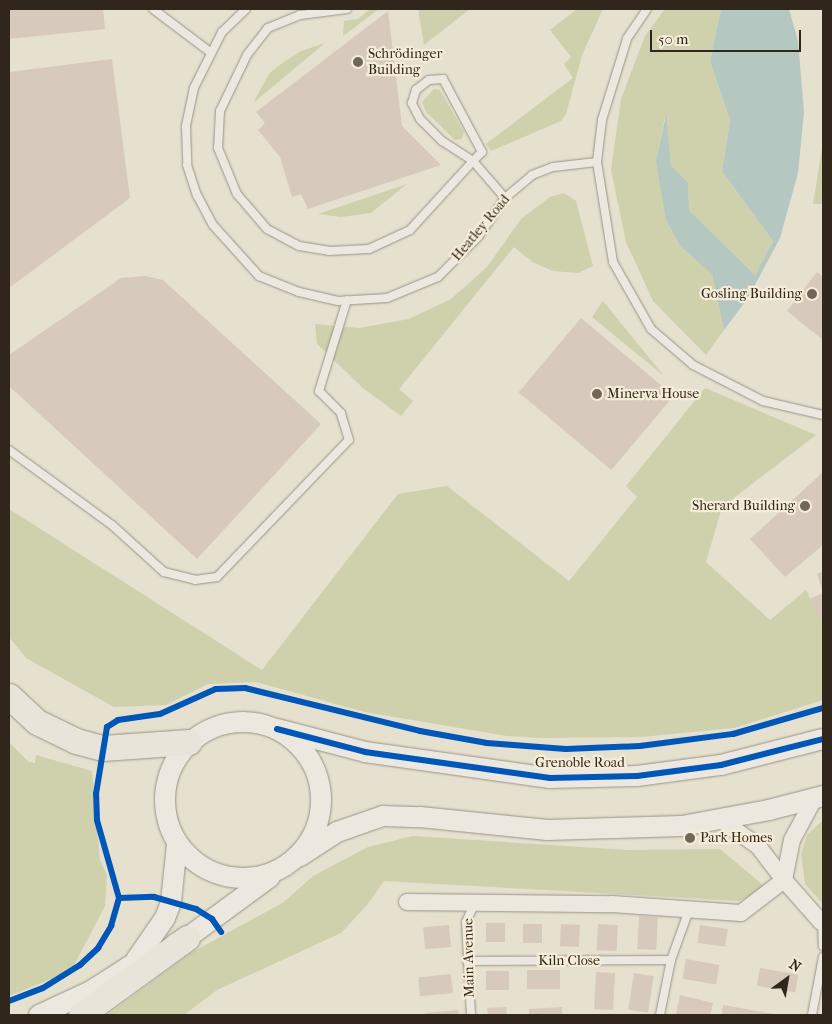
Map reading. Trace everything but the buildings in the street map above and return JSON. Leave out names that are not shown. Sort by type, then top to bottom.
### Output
[{"type":"main road","points":[[9,696],[37,722],[76,741],[102,748],[189,742]]},
{"type":"main road","points":[[81,1015],[187,938]]},
{"type":"street","points":[[277,872],[250,879],[222,877],[197,865],[177,844],[166,819],[164,791],[172,764],[189,742],[209,729],[231,722],[255,722],[278,729],[301,747],[317,773],[322,802],[316,831],[300,856]]},
{"type":"street","name":"Grenoble Road","points":[[278,729],[365,752],[550,778],[637,776],[721,765],[823,739]]},
{"type":"street","points":[[39,1015],[91,991],[136,960],[187,938],[277,872],[337,832],[383,816],[420,817],[547,830],[682,826],[721,820],[818,797]]},
{"type":"street","points":[[407,902],[612,904],[741,913],[784,880],[792,840],[818,797]]},
{"type":"street","points":[[721,820],[758,846],[784,880],[822,922]]},
{"type":"street","points":[[136,960],[165,918],[171,902],[177,844]]},
{"type":"lane","points":[[153,9],[210,52]]},
{"type":"lane","name":"Heatley Road","points":[[246,9],[222,32],[210,52],[194,88],[186,127],[187,165],[197,195],[213,225],[259,276],[299,292],[347,300],[387,298],[438,277],[478,237],[505,198],[532,175],[553,167],[597,162]]},
{"type":"lane","points":[[347,9],[300,15],[268,28],[247,55],[220,112],[218,148],[237,194],[267,229],[299,246],[329,251],[369,249],[410,230],[473,161],[482,152],[444,79],[429,80],[416,90],[412,103],[420,119],[442,141],[473,161],[505,198]]},
{"type":"lane","points":[[647,9],[627,39],[602,120],[597,162],[614,262],[651,329],[693,365],[763,401],[823,415]]},
{"type":"lane","points":[[9,450],[112,525],[164,572],[195,580],[217,577],[349,440],[341,414],[319,391],[347,300]]},
{"type":"lane","name":"Main Avenue","points":[[471,1015],[466,922],[475,903]]},
{"type":"lane","points":[[660,1015],[671,960],[689,910]]},
{"type":"lane","points":[[822,922],[823,946]]},
{"type":"lane","points":[[812,1015],[823,957]]},
{"type":"lane","name":"Kiln Close","points":[[467,961],[671,960]]},
{"type":"green space","points":[[370,9],[379,9],[343,36],[344,21],[358,19]]},
{"type":"green space","points":[[418,9],[470,9],[424,45]]},
{"type":"green space","points":[[577,9],[603,9],[582,55],[566,114],[561,121],[491,151],[486,144],[573,78],[564,64],[571,57],[550,30]]},
{"type":"green space","points":[[665,9],[721,9],[710,61],[730,120],[722,171],[773,241],[755,275],[689,210],[688,182],[671,166],[665,117],[656,161],[682,248],[712,274],[724,330],[706,355],[653,301],[626,242],[611,170],[621,99],[645,36]]},
{"type":"green space","points":[[325,43],[253,103],[269,74],[278,66],[301,51]]},
{"type":"green space","points":[[434,89],[440,90],[464,132],[462,139],[455,140],[426,112],[422,102]]},
{"type":"green space","points":[[823,142],[823,204],[813,204]]},
{"type":"green space","points":[[407,184],[371,213],[341,217],[318,214]]},
{"type":"green space","points":[[564,193],[576,201],[593,266],[578,273],[553,271],[532,262],[514,247],[399,389],[413,401],[401,416],[363,388],[317,344],[315,324],[359,328],[409,319],[451,299],[487,267],[521,219],[550,197]]},
{"type":"green space","points":[[603,301],[664,376],[592,317]]},
{"type":"green space","points":[[705,388],[816,435],[722,507],[706,562],[770,620],[806,590],[823,625],[823,700],[734,728],[641,737],[541,738],[507,736],[365,712],[256,682],[208,684],[166,705],[114,707],[26,658],[9,637],[9,509],[262,670],[398,494],[447,486],[569,581],[637,497],[626,486]]},
{"type":"green space","points":[[9,742],[29,762],[35,763],[36,755],[92,771],[100,860],[107,875],[105,906],[71,971],[9,996]]},
{"type":"green space","points":[[823,820],[823,904],[805,884],[801,854],[807,835]]},
{"type":"green space","points":[[413,836],[628,850],[720,849],[763,885],[761,890],[740,901],[384,881],[367,905],[341,933],[217,990],[184,1015],[107,1015],[191,953],[284,902],[313,876],[368,847]]},
{"type":"shaded area","points":[[721,9],[789,9],[798,41],[804,112],[798,173],[780,238],[748,298],[724,330],[712,274],[682,248],[666,220],[656,161],[666,115],[671,166],[688,182],[689,210],[755,275],[773,241],[722,171],[730,120],[710,61]]},
{"type":"cycle path","points":[[9,1001],[43,988],[80,965],[98,948],[111,926],[119,898],[97,820],[96,794],[107,727],[118,720],[160,714],[216,689],[245,688],[420,731],[487,743],[566,749],[640,746],[733,734],[823,708]]},
{"type":"cycle path","points":[[277,729],[365,752],[550,778],[637,776],[721,765],[823,739]]},
{"type":"cycle path","points":[[119,898],[154,897],[196,909],[212,919],[221,932]]},
{"type":"place","name":"Schrödinger Building","points":[[358,62]]},
{"type":"place","name":"Gosling Building","points":[[812,294]]},
{"type":"place","name":"Minerva House","points":[[597,394]]},
{"type":"place","name":"Sherard Building","points":[[805,506]]},
{"type":"place","name":"Park Homes","points":[[690,838]]}]
